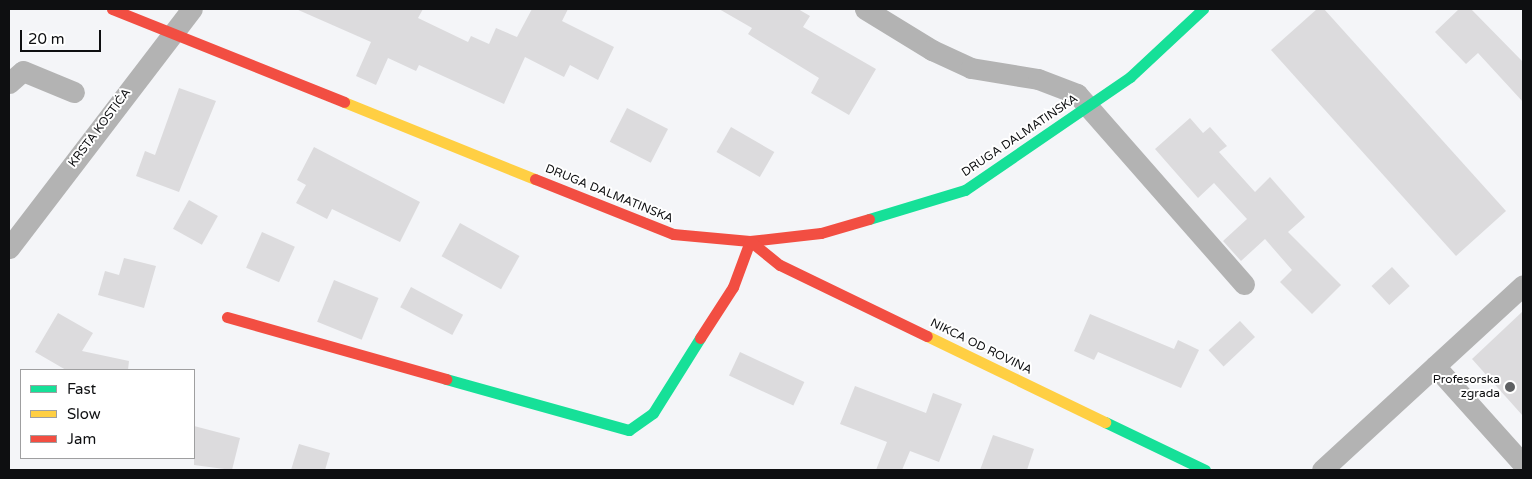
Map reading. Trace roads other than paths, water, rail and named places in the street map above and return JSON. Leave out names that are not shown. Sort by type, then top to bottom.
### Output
[{"type":"street","name":"DRUGA DALMATINSKA","points":[[112,9],[174,32],[673,234],[750,242],[821,233],[965,190],[1130,78],[1203,9]]},
{"type":"street","name":"KRSTA KOSTIĆA","points":[[9,248],[192,9]]},
{"type":"street","points":[[865,9],[932,50],[971,68],[1063,86],[1089,105],[1244,284]]},
{"type":"street","points":[[9,83],[23,71],[74,92]]},
{"type":"street","points":[[226,318],[629,430],[654,413],[733,287],[750,242]]},
{"type":"street","name":"NIKCA OD ROVINA","points":[[750,242],[780,265],[1205,470]]},
{"type":"street","points":[[1322,470],[1523,285]]},
{"type":"street","points":[[1435,366],[1523,464]]},
{"type":"place","name":"Profesorska zgrada","points":[[1510,387]]}]
